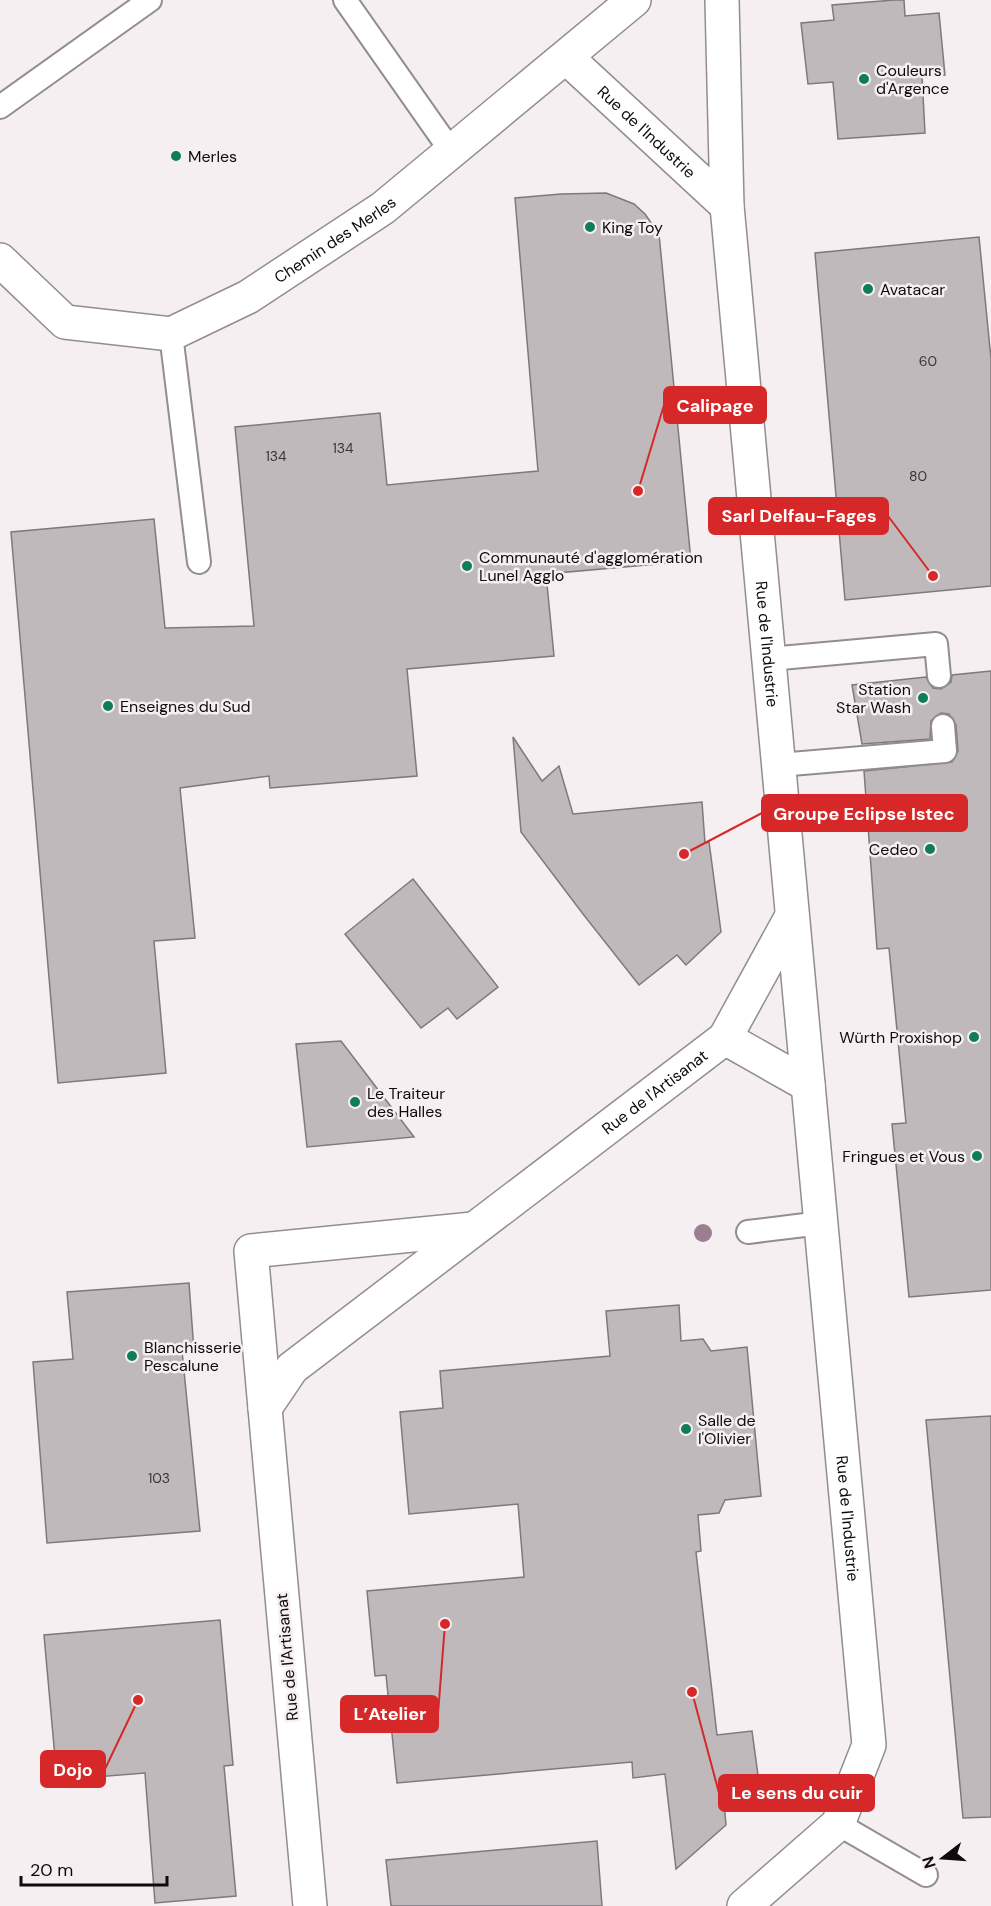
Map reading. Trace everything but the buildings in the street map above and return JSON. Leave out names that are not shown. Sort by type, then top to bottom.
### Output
[{"type":"street","name":"Chemin des Merles","points":[[171,334],[248,297],[383,208],[634,0]]},
{"type":"street","name":"Rue de l'Industrie","points":[[722,0],[727,206],[869,1745],[838,1824],[744,1906]]},
{"type":"street","name":"Rue de l'Industrie","points":[[566,57],[727,206]]},
{"type":"street","points":[[0,260],[66,322],[171,334]]},
{"type":"street","name":"Rue de l'Artisanat","points":[[265,1408],[292,1368],[725,1038],[792,916]]},
{"type":"street","points":[[725,1038],[808,1085]]},
{"type":"street","name":"Rue de l'Artisanat","points":[[310,1906],[251,1251],[473,1229]]},
{"type":"lane","points":[[0,107],[150,0]]},
{"type":"lane","points":[[345,0],[451,151]]},
{"type":"lane","points":[[171,334],[199,562]]},
{"type":"lane","points":[[769,659],[936,644],[939,676]]},
{"type":"lane","points":[[779,765],[945,751],[943,726]]},
{"type":"lane","points":[[748,1233],[821,1223]]},
{"type":"lane","points":[[838,1824],[926,1875]]},
{"type":"place","name":"Couleurs d'Argence","points":[[864,79]]},
{"type":"place","name":"Merles","points":[[176,156]]},
{"type":"place","name":"King Toy","points":[[590,227]]},
{"type":"place","name":"Avatacar","points":[[868,289]]},
{"type":"place","name":"Calipage","points":[[638,491]]},
{"type":"place","name":"Communauté d'agglomération Lunel Agglo","points":[[467,566]]},
{"type":"place","name":"Sarl Delfau-Fages","points":[[933,576]]},
{"type":"place","name":"Station Star Wash","points":[[923,698]]},
{"type":"place","name":"Enseignes du Sud","points":[[108,706]]},
{"type":"place","name":"Cedeo","points":[[930,849]]},
{"type":"place","name":"Groupe Eclipse Istec","points":[[684,854]]},
{"type":"place","name":"Würth Proxishop","points":[[974,1037]]},
{"type":"place","name":"Le Traiteur des Halles","points":[[355,1102]]},
{"type":"place","name":"Fringues et Vous","points":[[977,1156]]},
{"type":"place","name":"Blanchisserie Pescalune","points":[[132,1356]]},
{"type":"place","name":"Salle de l'Olivier","points":[[686,1429]]},
{"type":"place","name":"L’Atelier","points":[[445,1624]]},
{"type":"place","name":"Le sens du cuir","points":[[692,1692]]},
{"type":"place","name":"Dojo","points":[[138,1700]]}]
